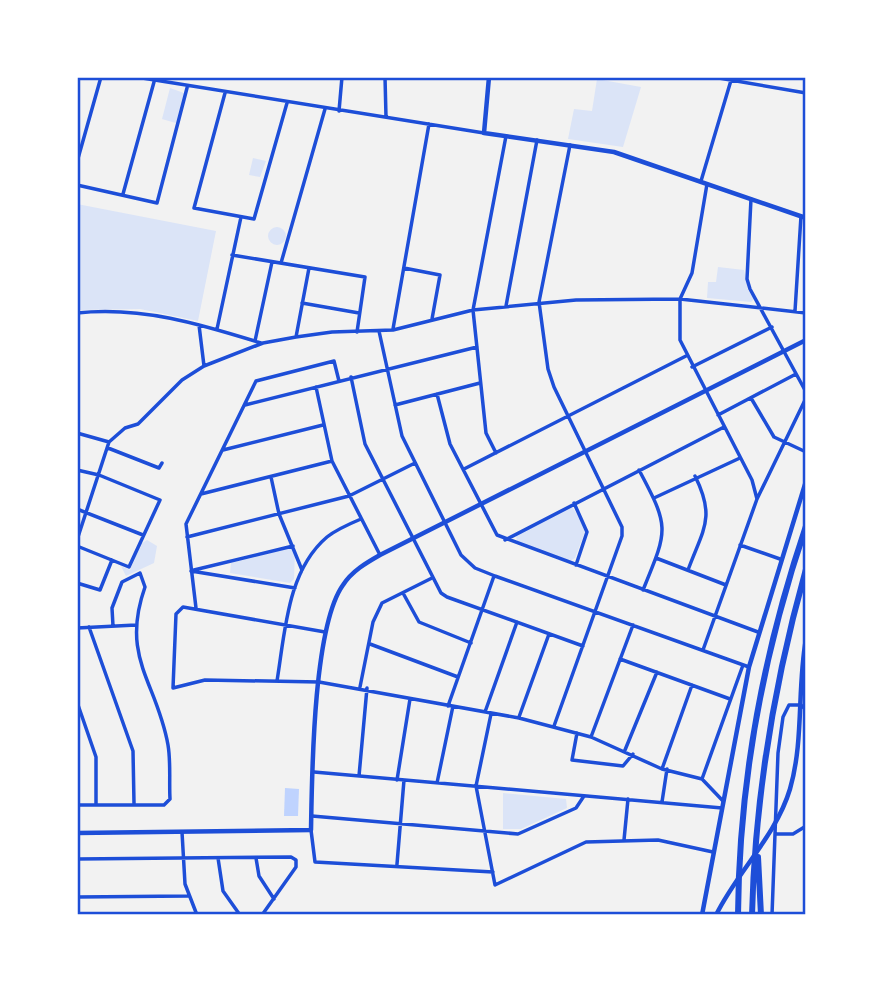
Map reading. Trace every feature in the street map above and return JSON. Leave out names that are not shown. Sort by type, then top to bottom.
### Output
[{"type":"highway","points":[[738,915],[742,819],[752,732],[778,614],[806,526]]},
{"type":"highway","points":[[752,915],[757,820],[774,697],[806,569]]},
{"type":"highway","points":[[757,820],[761,915]]},
{"type":"street","points":[[77,162],[101,77]]},
{"type":"street","points":[[136,77],[325,109],[614,152],[803,217],[795,311]]},
{"type":"street","points":[[339,111],[341,77]]},
{"type":"street","points":[[385,77],[386,118]]},
{"type":"street","points":[[484,133],[489,77]]},
{"type":"street","points":[[713,77],[806,93]]},
{"type":"street","points":[[731,79],[704,182],[692,273],[680,299],[680,340],[740,458],[757,499]]},
{"type":"street","points":[[123,194],[153,82]]},
{"type":"street","points":[[77,185],[157,203],[188,87]]},
{"type":"street","points":[[225,93],[194,208],[241,217],[254,219],[287,103]]},
{"type":"street","points":[[281,263],[325,109]]},
{"type":"street","points":[[393,330],[429,124]]},
{"type":"street","points":[[496,453],[486,433],[473,310],[506,136]]},
{"type":"street","points":[[77,137],[84,139]]},
{"type":"street","points":[[506,306],[537,140]]},
{"type":"street","points":[[554,726],[622,527],[548,369],[539,302],[570,145]]},
{"type":"street","points":[[751,199],[747,279],[806,392]]},
{"type":"street","points":[[217,329],[241,217]]},
{"type":"street","points":[[232,255],[365,277],[356,333]]},
{"type":"street","points":[[255,341],[272,262]]},
{"type":"street","points":[[296,337],[309,268]]},
{"type":"street","points":[[404,268],[440,275],[432,319]]},
{"type":"street","points":[[77,540],[109,442],[125,428],[138,424],[170,391],[204,366],[263,343],[332,332],[393,330],[473,310],[539,302],[680,299],[806,313]]},
{"type":"street","points":[[302,303],[360,313]]},
{"type":"street","points":[[77,313],[134,311],[217,329],[263,343]]},
{"type":"street","points":[[199,325],[204,366]]},
{"type":"street","points":[[692,367],[772,327]]},
{"type":"street","points":[[380,331],[402,436],[466,561],[495,576],[746,666]]},
{"type":"street","points":[[493,872],[397,864],[315,862],[311,830],[319,682],[333,603],[343,584],[359,568],[380,555],[806,340]]},
{"type":"street","points":[[245,405],[477,347]]},
{"type":"street","points":[[464,470],[687,356]]},
{"type":"street","points":[[196,609],[186,524],[256,381],[334,361],[339,381]]},
{"type":"street","points":[[718,415],[796,374]]},
{"type":"street","points":[[351,377],[365,444],[432,578],[447,597],[583,646]]},
{"type":"street","points":[[395,405],[480,383]]},
{"type":"street","points":[[316,387],[331,461],[380,555]]},
{"type":"street","points":[[437,394],[450,444],[497,535],[504,540],[758,632]]},
{"type":"street","points":[[751,398],[771,434],[806,452]]},
{"type":"street","points":[[703,650],[757,499],[806,398]]},
{"type":"street","points":[[223,450],[324,425]]},
{"type":"street","points":[[504,540],[604,486],[724,427]]},
{"type":"street","points":[[77,433],[109,442]]},
{"type":"street","points":[[108,448],[159,468],[162,463]]},
{"type":"street","points":[[654,498],[695,476],[740,458]]},
{"type":"street","points":[[201,494],[331,461]]},
{"type":"street","points":[[187,537],[349,496],[415,463]]},
{"type":"street","points":[[77,470],[99,475],[160,500],[129,567],[77,546]]},
{"type":"street","points":[[639,470],[664,525],[656,558],[643,590]]},
{"type":"street","points":[[688,570],[708,513],[706,498],[695,476]]},
{"type":"street","points":[[271,477],[279,514],[302,570]]},
{"type":"street","points":[[702,779],[730,699],[758,632],[806,481]]},
{"type":"street","points":[[574,503],[587,532],[576,565]]},
{"type":"street","points":[[77,509],[144,536]]},
{"type":"street","points":[[277,681],[286,625],[302,570],[327,537],[361,519]]},
{"type":"street","points":[[740,545],[780,559]]},
{"type":"street","points":[[191,571],[293,546]]},
{"type":"street","points":[[656,558],[726,585]]},
{"type":"street","points":[[77,583],[100,590],[112,560]]},
{"type":"street","points":[[191,571],[295,588]]},
{"type":"street","points":[[77,805],[164,805],[170,799],[168,744],[140,666],[136,625],[145,587],[140,573],[122,582],[112,608],[113,626]]},
{"type":"street","points":[[437,783],[450,706],[458,677],[495,576]]},
{"type":"street","points":[[360,687],[373,622],[382,603],[432,578]]},
{"type":"street","points":[[403,593],[419,622],[471,643]]},
{"type":"street","points":[[327,632],[183,607],[176,614],[173,688],[205,680],[319,682],[367,688],[519,718],[591,737],[665,769],[702,779],[723,804]]},
{"type":"street","points":[[485,712],[517,622]]},
{"type":"street","points":[[77,628],[136,625]]},
{"type":"street","points":[[591,737],[633,625]]},
{"type":"street","points":[[89,627],[133,751],[134,804]]},
{"type":"street","points":[[519,718],[549,634]]},
{"type":"street","points":[[716,915],[785,803],[794,774],[806,639]]},
{"type":"street","points":[[370,644],[458,677]]},
{"type":"street","points":[[620,659],[730,699]]},
{"type":"street","points":[[702,915],[746,666]]},
{"type":"street","points":[[625,750],[657,672]]},
{"type":"street","points":[[662,802],[665,769],[692,685]]},
{"type":"street","points":[[359,776],[367,688]]},
{"type":"street","points":[[397,779],[410,698]]},
{"type":"street","points":[[77,702],[96,757],[96,805]]},
{"type":"street","points":[[772,915],[778,753],[783,717],[789,705],[801,705],[806,710]]},
{"type":"street","points":[[491,713],[476,786],[495,885],[578,844],[658,840],[713,852]]},
{"type":"street","points":[[577,733],[572,760],[623,766],[633,754]]},
{"type":"street","points":[[314,772],[584,796],[723,804]]},
{"type":"street","points":[[397,864],[404,780]]},
{"type":"street","points":[[312,816],[517,834],[576,808],[584,796]]},
{"type":"street","points":[[624,840],[628,799]]},
{"type":"street","points":[[776,834],[793,834],[806,826]]},
{"type":"street","points":[[77,833],[311,830]]},
{"type":"street","points":[[182,832],[188,896],[197,915]]},
{"type":"street","points":[[219,858],[223,891],[240,915]]},
{"type":"street","points":[[256,858],[259,876],[274,899]]},
{"type":"street","points":[[77,859],[296,860],[296,867],[262,915]]},
{"type":"street","points":[[77,897],[188,896]]},
{"type":"shaded area","points":[[597,79],[641,87],[623,147],[568,139],[574,109],[592,111]]},
{"type":"shaded area","points":[[170,88],[184,93],[176,123],[162,119]]},
{"type":"shaded area","points":[[253,158],[266,161],[260,177],[249,175]]},
{"type":"shaded area","points":[[77,204],[216,231],[198,321],[140,309],[77,310]]},
{"type":"shaded area","points":[[273,227],[281,227],[286,236],[284,243],[273,245],[268,240],[268,232]]},
{"type":"shaded area","points":[[718,267],[744,270],[748,290],[754,299],[751,302],[707,298],[708,282],[716,282]]},
{"type":"shaded area","points":[[571,505],[586,529],[575,558],[570,561],[517,542],[516,535]]},
{"type":"shaded area","points":[[147,540],[157,546],[154,563],[126,576],[121,566],[130,570],[141,544]]},
{"type":"shaded area","points":[[291,548],[295,551],[294,579],[290,583],[230,573],[231,563]]},
{"type":"shaded area","points":[[503,793],[566,799],[567,808],[521,829],[503,829]]},
{"type":"water","points":[[285,788],[299,789],[298,816],[284,816]]}]
